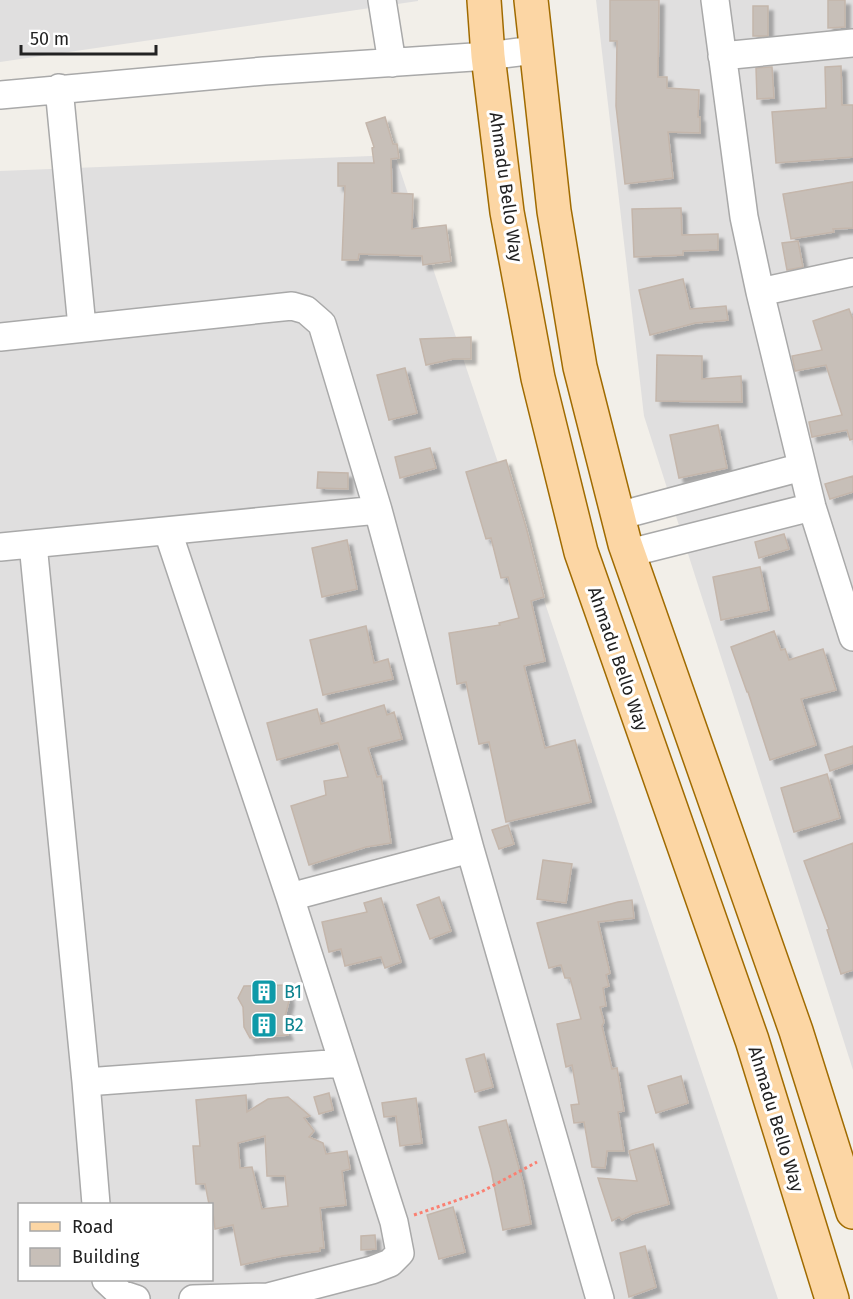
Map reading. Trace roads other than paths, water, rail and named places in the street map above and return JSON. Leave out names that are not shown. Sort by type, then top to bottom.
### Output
[{"type":"main road","name":"Ahmadu Bello Way","points":[[484,0],[488,56],[507,212],[538,378],[581,552],[752,1040],[832,1299]]},
{"type":"main road","points":[[531,0],[554,212],[580,367],[618,516],[628,553],[792,1020],[853,1212]]},
{"type":"street","points":[[382,0],[392,63]]},
{"type":"street","points":[[715,0],[744,217],[760,292],[812,507],[853,637]]},
{"type":"street","points":[[722,56],[853,43]]},
{"type":"street","points":[[0,95],[59,88],[488,56],[535,50]]},
{"type":"street","points":[[59,88],[82,327]]},
{"type":"street","points":[[760,292],[853,272]]},
{"type":"street","points":[[0,337],[292,306],[306,310],[322,324],[378,510],[470,849],[600,1299]]},
{"type":"street","points":[[618,516],[802,467]]},
{"type":"street","points":[[628,553],[812,507]]},
{"type":"street","points":[[0,547],[378,510]]},
{"type":"street","points":[[168,532],[290,897],[394,1222],[400,1253],[390,1263],[372,1270],[268,1297],[193,1299]]},
{"type":"street","points":[[33,544],[96,1203]]},
{"type":"street","points":[[290,897],[470,849]]},
{"type":"street","points":[[86,1082],[343,1063]]},
{"type":"street","points":[[107,1281],[121,1294],[136,1299]]},
{"type":"place","name":"B1","points":[[264,992]]},
{"type":"place","name":"B2","points":[[264,1025]]}]
